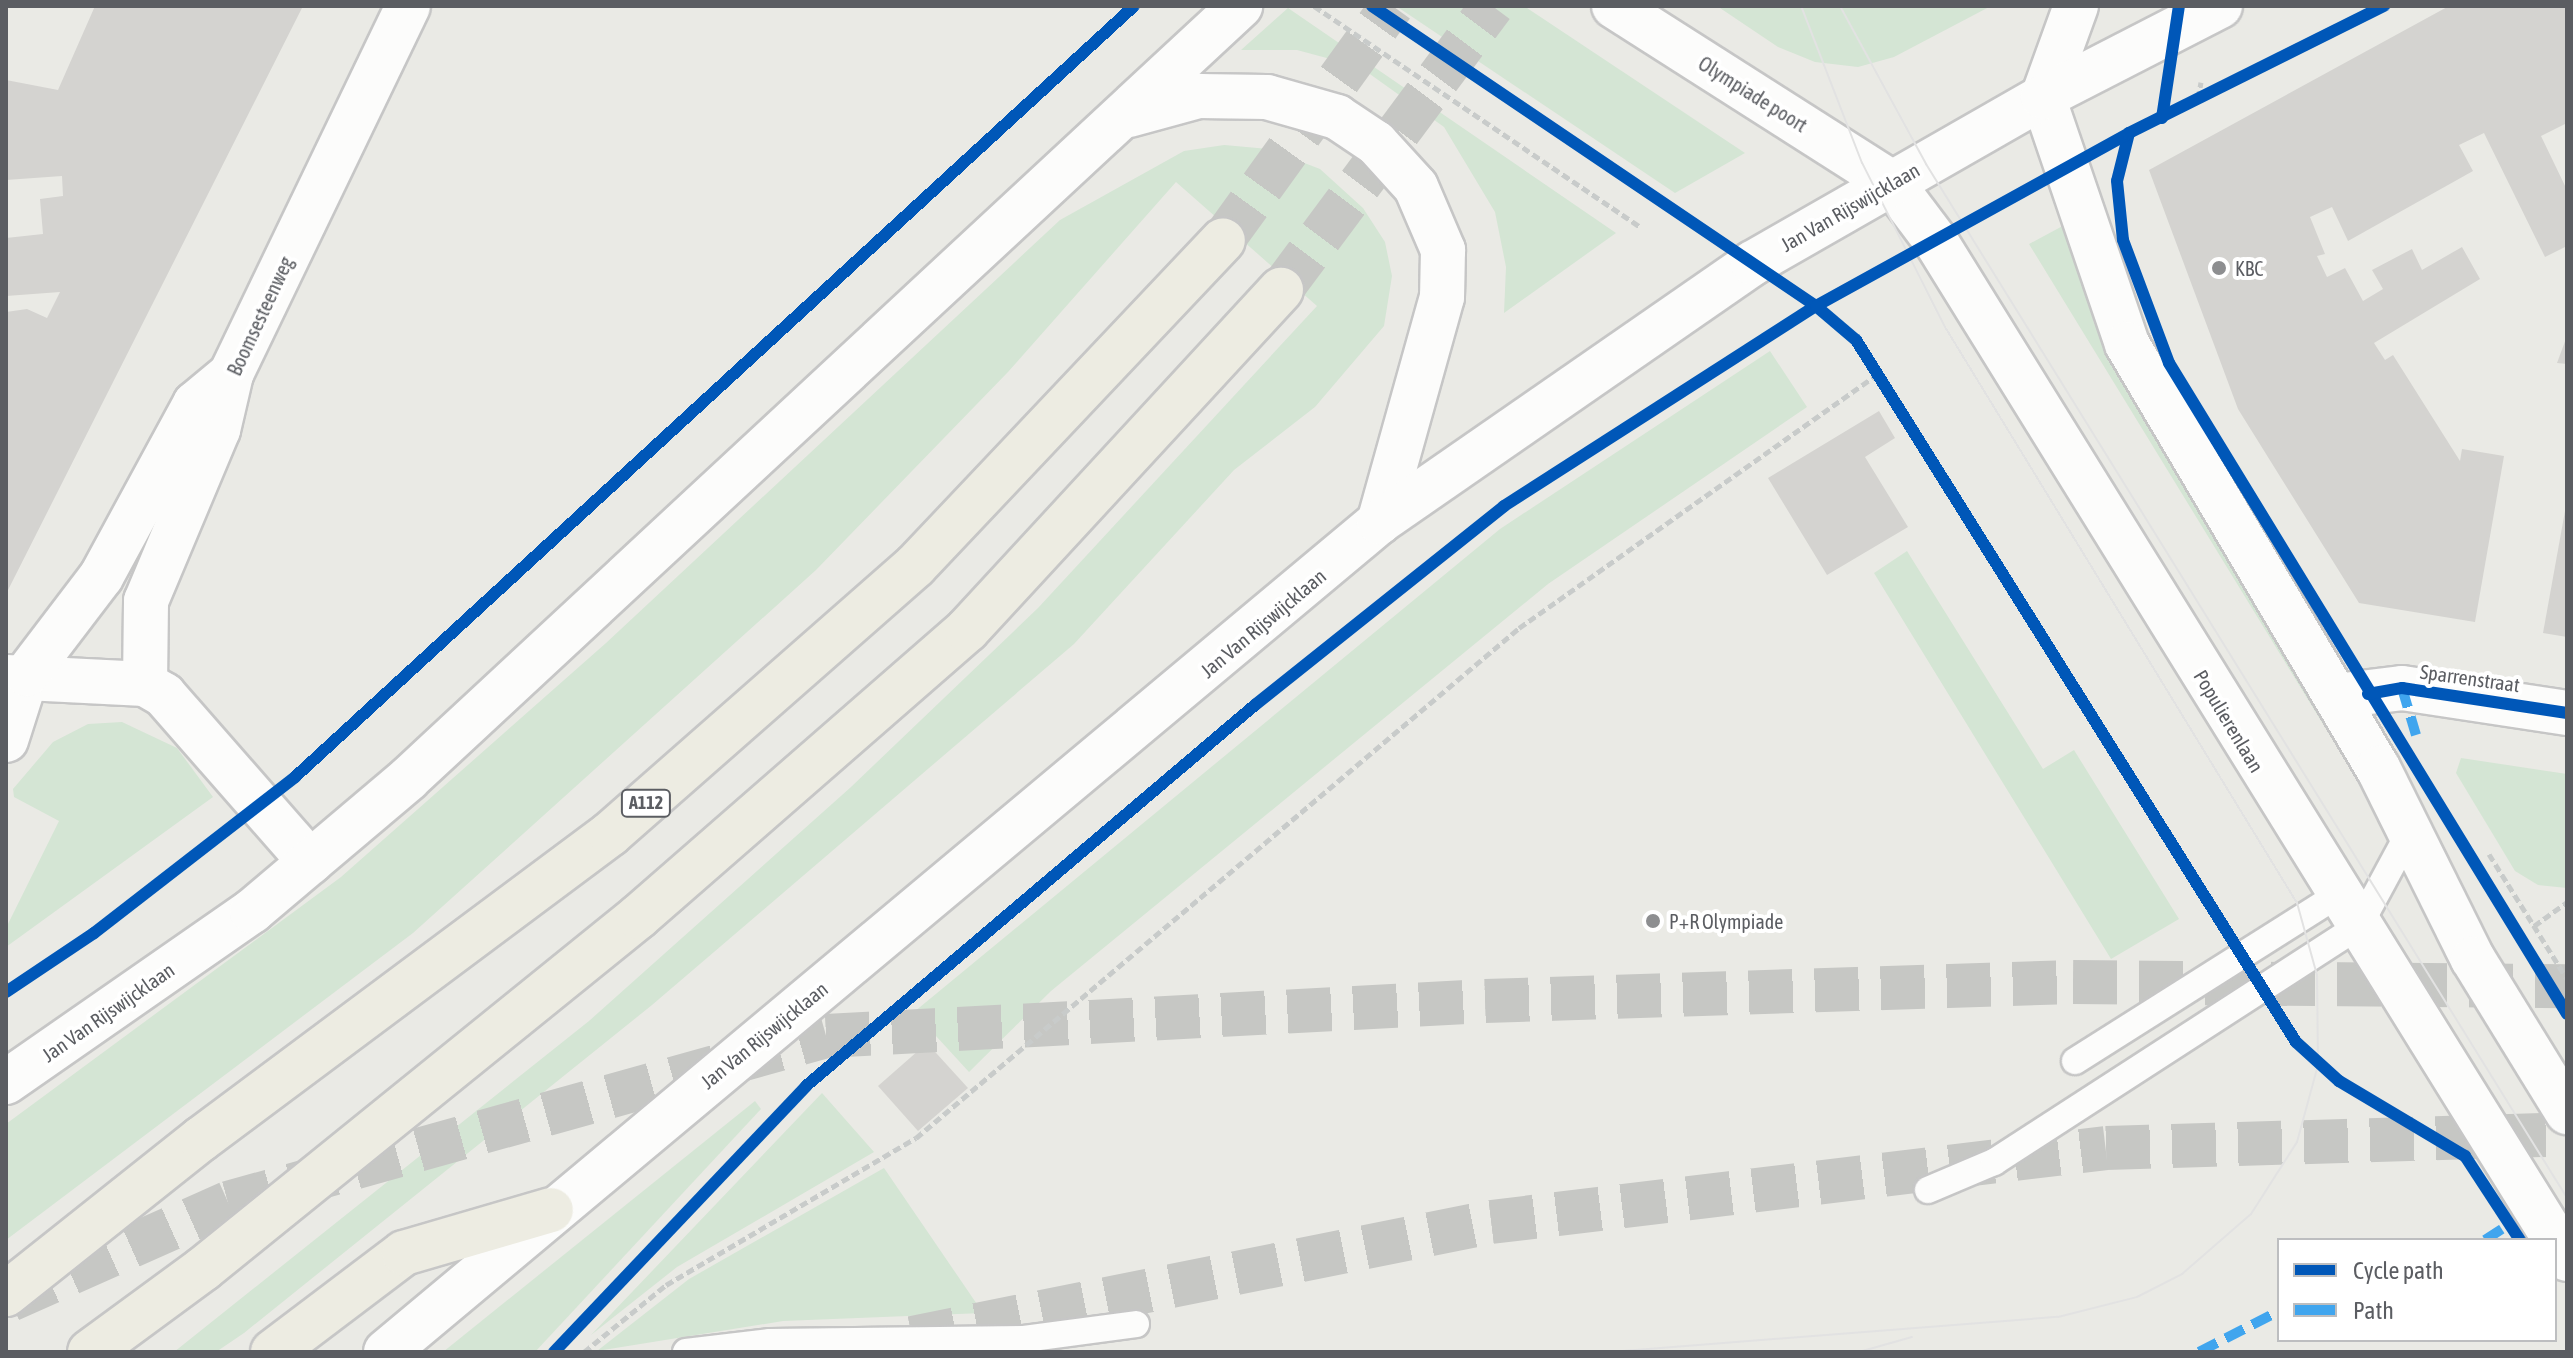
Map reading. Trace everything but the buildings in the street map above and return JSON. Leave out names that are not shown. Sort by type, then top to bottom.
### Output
[{"type":"highway","name":"A112","points":[[6,1294],[201,1139],[610,834],[915,566],[1223,240]]},
{"type":"highway","points":[[90,1352],[203,1269],[638,917],[967,630],[1281,290]]},
{"type":"highway","points":[[273,1352],[404,1253],[551,1210]]},
{"type":"main road","name":"Boomsesteenweg","points":[[145,684],[146,601],[218,430],[231,374],[408,6]]},
{"type":"main road","name":"Jan Van Rijswijcklaan","points":[[6,1082],[252,911],[310,862],[1127,115],[1240,6]]},
{"type":"main road","name":"Olympiade poort","points":[[1614,6],[1892,183]]},
{"type":"main road","points":[[2076,6],[2043,97],[2127,344],[2336,696],[2473,959],[2567,1112]]},
{"type":"main road","name":"Jan Van Rijswijcklaan","points":[[386,1352],[551,1210],[1379,522],[1733,276],[2043,97],[2220,6]]},
{"type":"main road","points":[[1127,115],[1199,96],[1267,97],[1337,117],[1376,143],[1416,187],[1443,250],[1442,297],[1379,522]]},
{"type":"main road","name":"Populierenlaan","points":[[1892,183],[1935,240],[2348,911],[2554,1238]]},
{"type":"main road","points":[[6,740],[16,676],[101,577],[195,404],[231,374]]},
{"type":"main road","points":[[16,676],[145,684],[164,695],[310,862]]},
{"type":"main road","name":"Sparrenstraat","points":[[2336,696],[2402,688],[2567,713]]},
{"type":"lane","points":[[1928,1190],[1994,1162],[2348,911],[2409,833]]},
{"type":"lane","points":[[2075,1061],[2348,911]]},
{"type":"lane","points":[[686,1352],[770,1342],[1024,1339],[1136,1324]]},
{"type":"path","points":[[1314,6],[1640,227]]},
{"type":"path","points":[[2186,105],[2213,91]]},
{"type":"path","points":[[584,1352],[666,1285],[916,1138],[1519,628],[1874,368],[1886,387]]},
{"type":"path","points":[[2486,849],[2567,979]]},
{"type":"path","points":[[2534,926],[2567,902]]},
{"type":"green space","points":[[1396,6],[1524,6],[1745,153],[1675,193]]},
{"type":"green space","points":[[1717,6],[1991,6],[1894,57],[1858,67],[1815,62],[1778,47]]},
{"type":"green space","points":[[1288,8],[1616,233],[1504,313],[1506,267],[1495,212],[1444,127],[1360,67],[1297,50],[1241,50]]},
{"type":"green space","points":[[1224,145],[1268,149],[1320,169],[1363,208],[1385,242],[1392,276],[1384,326],[1315,407],[1234,470],[1074,644],[652,1005],[244,1333],[216,1352],[174,1352],[589,1021],[851,787],[1038,608],[1317,306],[1176,182],[1008,372],[816,570],[413,933],[6,1240],[6,1124],[341,877],[606,643],[1060,220],[1184,151]]},
{"type":"green space","points":[[2070,222],[2094,323],[2356,778],[2029,244]]},
{"type":"green space","points":[[1770,351],[1807,407],[1548,584],[1051,991],[969,1072],[914,1012],[1500,529]]},
{"type":"green space","points":[[1907,551],[2043,769],[2074,750],[2179,919],[2111,959],[1874,573]]},
{"type":"green space","points":[[122,722],[177,748],[213,797],[6,947],[6,928],[59,821],[14,797],[13,789],[53,742],[88,724]]},
{"type":"green space","points":[[2461,758],[2567,774],[2567,888],[2538,885],[2515,871],[2456,773]]},
{"type":"green space","points":[[822,1093],[874,1152],[677,1267],[591,1335]]},
{"type":"green space","points":[[755,1101],[761,1109],[535,1352],[443,1352]]},
{"type":"green space","points":[[884,1168],[983,1313],[783,1321],[597,1351],[689,1279]]},
{"type":"tunnel","points":[[1223,240],[1392,6]]},
{"type":"tunnel","points":[[1281,290],[1492,6]]},
{"type":"tunnel","points":[[10,1300],[228,1203],[826,1036],[1485,1001],[2073,982],[2567,986]]},
{"type":"tunnel","points":[[912,1338],[1491,1222],[2106,1148],[2567,1134]]},
{"type":"tram line","points":[[1610,1352],[2058,1317],[2137,1297],[2182,1274],[2251,1214],[2297,1142],[2318,1065],[2317,975],[2297,903],[1945,327],[1862,163],[1801,6]]},
{"type":"tram line","points":[[1840,6],[1926,164],[2567,1198]]},
{"type":"tram line","points":[[1859,1352],[1912,1337]]},
{"type":"marked path","points":[[2402,688],[2416,735]]},
{"type":"marked path","points":[[2488,1238],[2510,1224]]},
{"type":"marked path","points":[[2199,1352],[2277,1312]]},
{"type":"cycle path","points":[[6,992],[94,933],[295,777],[1134,6]]},
{"type":"cycle path","points":[[1372,6],[1816,306],[1856,340],[2296,1042],[2339,1081],[2465,1156],[2519,1238]]},
{"type":"cycle path","points":[[2162,118],[2179,6]]},
{"type":"cycle path","points":[[554,1352],[806,1086],[1255,705],[1504,506],[1816,306],[2129,133],[2384,6]]},
{"type":"cycle path","points":[[2129,133],[2117,181],[2123,240],[2169,363],[2567,1014]]},
{"type":"cycle path","points":[[2368,694],[2402,688],[2567,713]]},
{"type":"place","name":"KBC","points":[[2219,268]]},
{"type":"place","name":"P+R Olympiade","points":[[1653,921]]}]
